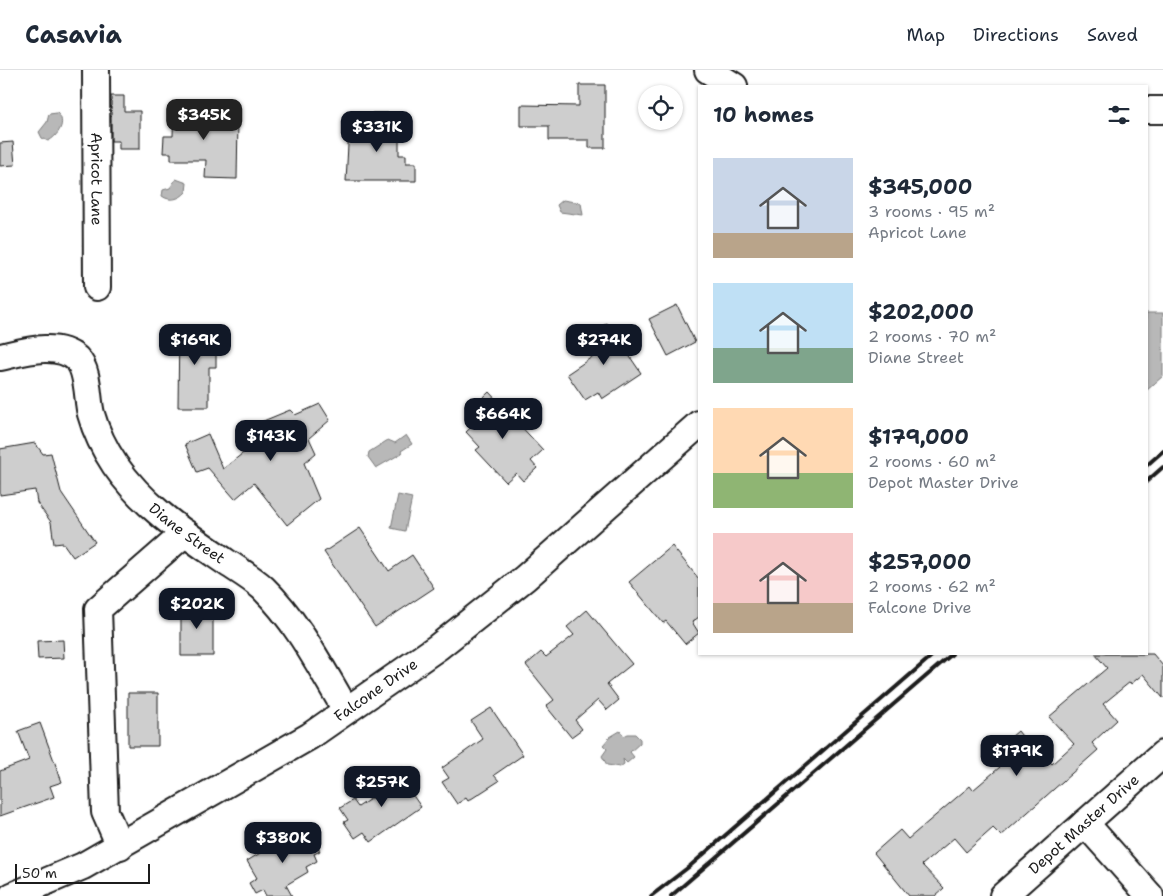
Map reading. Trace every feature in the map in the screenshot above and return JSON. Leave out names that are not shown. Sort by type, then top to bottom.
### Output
[{"type":"street","name":"Apricot Lane","points":[[96,70],[97,287]]},
{"type":"street","points":[[708,70],[732,85]]},
{"type":"street","points":[[1148,110],[1163,110]]},
{"type":"street","name":"Diane Street","points":[[0,357],[48,349],[68,354],[78,360],[83,371],[91,414],[107,452],[130,487],[160,515],[262,587],[290,619],[346,710]]},
{"type":"street","name":"Falcone Drive","points":[[12,896],[84,866],[310,736],[438,647],[525,578],[698,425]]},
{"type":"street","points":[[120,846],[105,812],[98,608],[185,533]]},
{"type":"street","name":"Depot Master Drive","points":[[1003,896],[1163,754]]},
{"type":"street","points":[[1085,823],[1150,896]]},
{"type":"shaded area","points":[[57,113],[62,121],[60,129],[48,141],[42,138],[39,132],[47,122],[49,114]]},
{"type":"shaded area","points":[[176,179],[187,183],[186,192],[175,199],[168,199],[162,196],[163,190],[170,188]]},
{"type":"shaded area","points":[[563,200],[581,203],[583,215],[560,212],[557,205]]},
{"type":"shaded area","points":[[1148,313],[1163,313],[1163,376],[1148,389]]},
{"type":"shaded area","points":[[406,435],[412,444],[401,451],[402,453],[376,468],[368,457],[369,452],[388,440],[395,443]]},
{"type":"shaded area","points":[[398,495],[412,498],[405,531],[391,528]]},
{"type":"shaded area","points":[[620,731],[624,736],[635,734],[640,739],[640,743],[630,752],[634,757],[627,763],[623,759],[624,764],[620,767],[607,765],[602,756],[607,749],[603,745],[610,737]]},
{"type":"building","points":[[579,85],[605,85],[605,148],[589,148],[589,140],[549,140],[549,126],[521,126],[521,105],[579,106]]},
{"type":"building","points":[[111,96],[124,96],[124,111],[140,111],[140,149],[119,149],[119,141],[111,141]]},
{"type":"building","points":[[174,106],[211,106],[211,121],[238,121],[237,179],[205,178],[206,160],[171,160],[171,153],[163,153],[164,136],[173,136]]},
{"type":"building","points":[[372,113],[395,113],[395,139],[399,139],[399,155],[406,155],[406,163],[416,163],[416,181],[346,181],[349,127],[372,127]]},
{"type":"building","points":[[13,142],[15,165],[0,166],[0,143]]},
{"type":"building","points":[[677,305],[695,342],[668,356],[649,319]]},
{"type":"building","points":[[607,323],[641,373],[602,399],[598,392],[585,400],[567,374],[598,353],[587,337]]},
{"type":"building","points":[[179,326],[210,326],[210,348],[216,348],[216,367],[209,367],[209,407],[178,407]]},
{"type":"building","points":[[489,392],[543,450],[531,461],[537,468],[523,481],[516,473],[506,482],[476,450],[480,447],[466,432],[477,422],[468,412]]},
{"type":"building","points":[[320,404],[330,420],[309,438],[316,453],[304,463],[319,499],[287,525],[254,483],[235,499],[208,468],[197,472],[185,444],[208,434],[223,469],[262,438],[256,424],[290,410],[295,415]]},
{"type":"building","points":[[35,443],[43,454],[51,453],[61,492],[95,542],[73,557],[63,543],[54,544],[51,522],[37,503],[35,490],[0,495],[0,449]]},
{"type":"building","points":[[360,528],[389,571],[412,555],[434,588],[375,627],[324,552]]},
{"type":"building","points":[[672,546],[698,578],[698,618],[692,622],[698,634],[685,644],[666,621],[663,623],[629,582]]},
{"type":"building","points":[[181,605],[213,605],[213,656],[181,656]]},
{"type":"building","points":[[587,610],[632,664],[607,684],[619,700],[607,710],[598,700],[575,720],[582,729],[571,737],[546,706],[554,700],[526,665],[541,652],[546,657],[574,635],[567,627]]},
{"type":"building","points":[[63,640],[64,658],[38,659],[37,641]]},
{"type":"building","points":[[1153,654],[1163,666],[1163,698],[1143,674],[1131,684],[1130,682],[1103,704],[1117,720],[1092,743],[1098,750],[1001,836],[993,828],[966,852],[954,838],[922,865],[944,888],[935,896],[909,896],[874,853],[900,830],[908,839],[970,786],[973,790],[1000,767],[990,755],[1018,731],[1025,740],[1028,737],[1052,764],[1074,744],[1049,717],[1107,668],[1096,655]]},
{"type":"building","points":[[128,693],[158,693],[158,746],[128,746]]},
{"type":"building","points":[[491,708],[523,755],[494,775],[499,781],[468,801],[466,798],[457,804],[442,782],[449,778],[442,768],[483,739],[471,721]]},
{"type":"building","points":[[40,723],[62,782],[50,786],[54,797],[0,816],[0,771],[29,760],[18,731]]},
{"type":"building","points":[[403,767],[413,783],[407,787],[421,807],[371,842],[364,832],[355,838],[344,822],[348,820],[340,808],[353,800],[358,807],[390,786],[385,779]]},
{"type":"building","points":[[308,829],[320,851],[314,854],[317,861],[306,867],[308,872],[286,885],[292,896],[266,896],[263,890],[255,894],[249,883],[257,878],[247,861],[295,832],[297,835]]},
{"type":"railway","points":[[1148,464],[1163,451]]},
{"type":"railway","points":[[1148,480],[1163,467]]},
{"type":"railway","points":[[651,896],[690,866],[933,655]]},
{"type":"railway","points":[[671,896],[951,655]]}]
